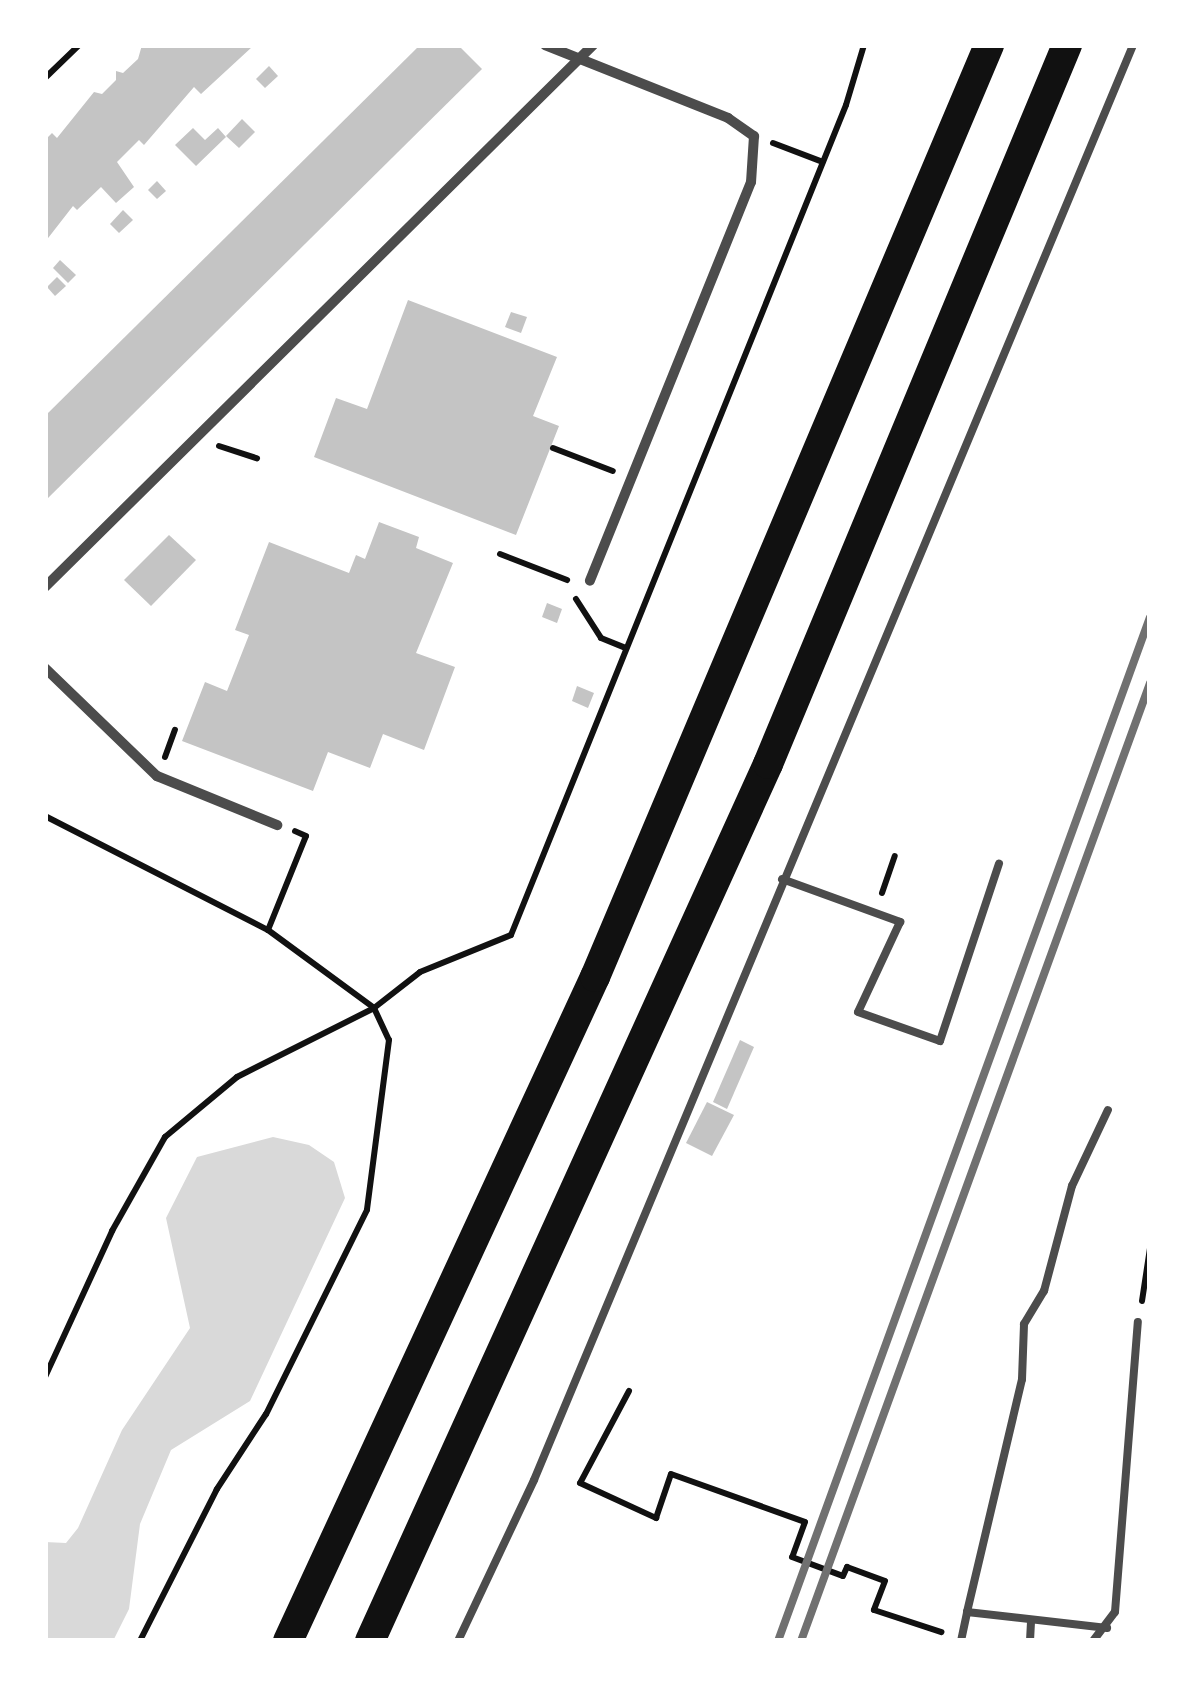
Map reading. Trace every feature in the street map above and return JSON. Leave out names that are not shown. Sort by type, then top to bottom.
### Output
[{"type":"highway","points":[[288,1641],[610,943],[989,45]]},
{"type":"highway","points":[[370,1641],[768,764],[1067,45]]},
{"type":"street","points":[[545,45],[579,62],[728,118],[754,136],[751,182],[590,581]]},
{"type":"street","points":[[45,588],[594,45]]},
{"type":"street","points":[[45,668],[157,776],[276,824]]},
{"type":"lane","points":[[458,1641],[534,1480],[1133,45]]},
{"type":"lane","points":[[782,879],[900,922],[858,1012],[940,1041],[999,864]]},
{"type":"lane","points":[[961,1640],[1022,1380],[1024,1324],[1044,1291],[1072,1186],[1108,1110]]},
{"type":"lane","points":[[1094,1641],[1106,1628],[1115,1607],[1138,1322]]},
{"type":"lane","points":[[967,1612],[1106,1628]]},
{"type":"lane","points":[[1030,1641],[1031,1622]]},
{"type":"path","points":[[45,78],[79,45]]},
{"type":"path","points":[[45,1376],[112,1231],[165,1138],[237,1077],[374,1008],[420,972],[511,935],[823,162],[864,45]]},
{"type":"path","points":[[754,136],[823,162]]},
{"type":"path","points":[[205,430],[224,450],[257,458]]},
{"type":"path","points":[[554,448],[632,478]]},
{"type":"path","points":[[500,554],[568,580]]},
{"type":"path","points":[[45,816],[268,930],[374,1008],[391,1060],[366,1210],[266,1414],[217,1489],[140,1641]]},
{"type":"path","points":[[268,930],[306,836],[276,824]]},
{"type":"path","points":[[874,913],[896,856]]},
{"type":"path","points":[[1138,1322],[1150,1248]]},
{"type":"path","points":[[628,1392],[580,1482],[656,1518],[671,1474],[805,1522],[792,1557],[843,1576],[847,1567],[886,1581],[874,1610],[961,1640]]},
{"type":"shaded area","points":[[273,1137],[309,1145],[334,1162],[345,1198],[250,1401],[171,1450],[140,1524],[129,1609],[114,1639],[45,1641],[45,1542],[66,1543],[78,1528],[122,1430],[190,1328],[166,1218],[197,1157]]},
{"type":"building","points":[[142,45],[252,47],[201,94],[194,87],[144,145],[139,140],[117,162],[134,187],[116,203],[101,187],[77,210],[73,206],[45,242],[45,140],[52,133],[57,138],[94,92],[102,94],[116,80],[116,71],[123,73],[138,59]]},
{"type":"building","points":[[420,45],[458,45],[482,69],[45,501],[45,416]]},
{"type":"building","points":[[269,66],[278,76],[265,88],[256,79]]},
{"type":"building","points":[[242,119],[255,132],[239,148],[226,136]]},
{"type":"building","points":[[193,128],[205,140],[218,128],[226,137],[196,166],[175,145]]},
{"type":"building","points":[[157,181],[166,191],[157,199],[148,190]]},
{"type":"building","points":[[123,210],[133,220],[119,233],[110,224]]},
{"type":"building","points":[[60,260],[76,275],[68,283],[53,268]]},
{"type":"building","points":[[57,277],[66,286],[55,296],[47,287]]},
{"type":"building","points":[[408,300],[557,357],[533,416],[559,426],[516,535],[314,457],[336,398],[367,409]]},
{"type":"building","points":[[511,312],[527,317],[521,333],[505,327]]},
{"type":"building","points":[[379,522],[419,537],[416,548],[453,563],[416,653],[455,667],[424,750],[383,734],[370,768],[328,752],[313,791],[182,741],[205,682],[227,691],[249,635],[235,630],[269,542],[349,573],[356,555],[365,559]]},
{"type":"building","points":[[169,535],[196,560],[151,606],[124,580]]},
{"type":"building","points":[[547,603],[562,609],[557,623],[542,617]]},
{"type":"building","points":[[577,686],[594,693],[588,708],[572,701]]},
{"type":"building","points":[[740,1040],[754,1047],[727,1109],[713,1102]]},
{"type":"building","points":[[707,1102],[734,1115],[712,1156],[686,1143]]},
{"type":"railway","points":[[778,1641],[1150,617]]},
{"type":"railway","points":[[801,1641],[1150,683]]}]
